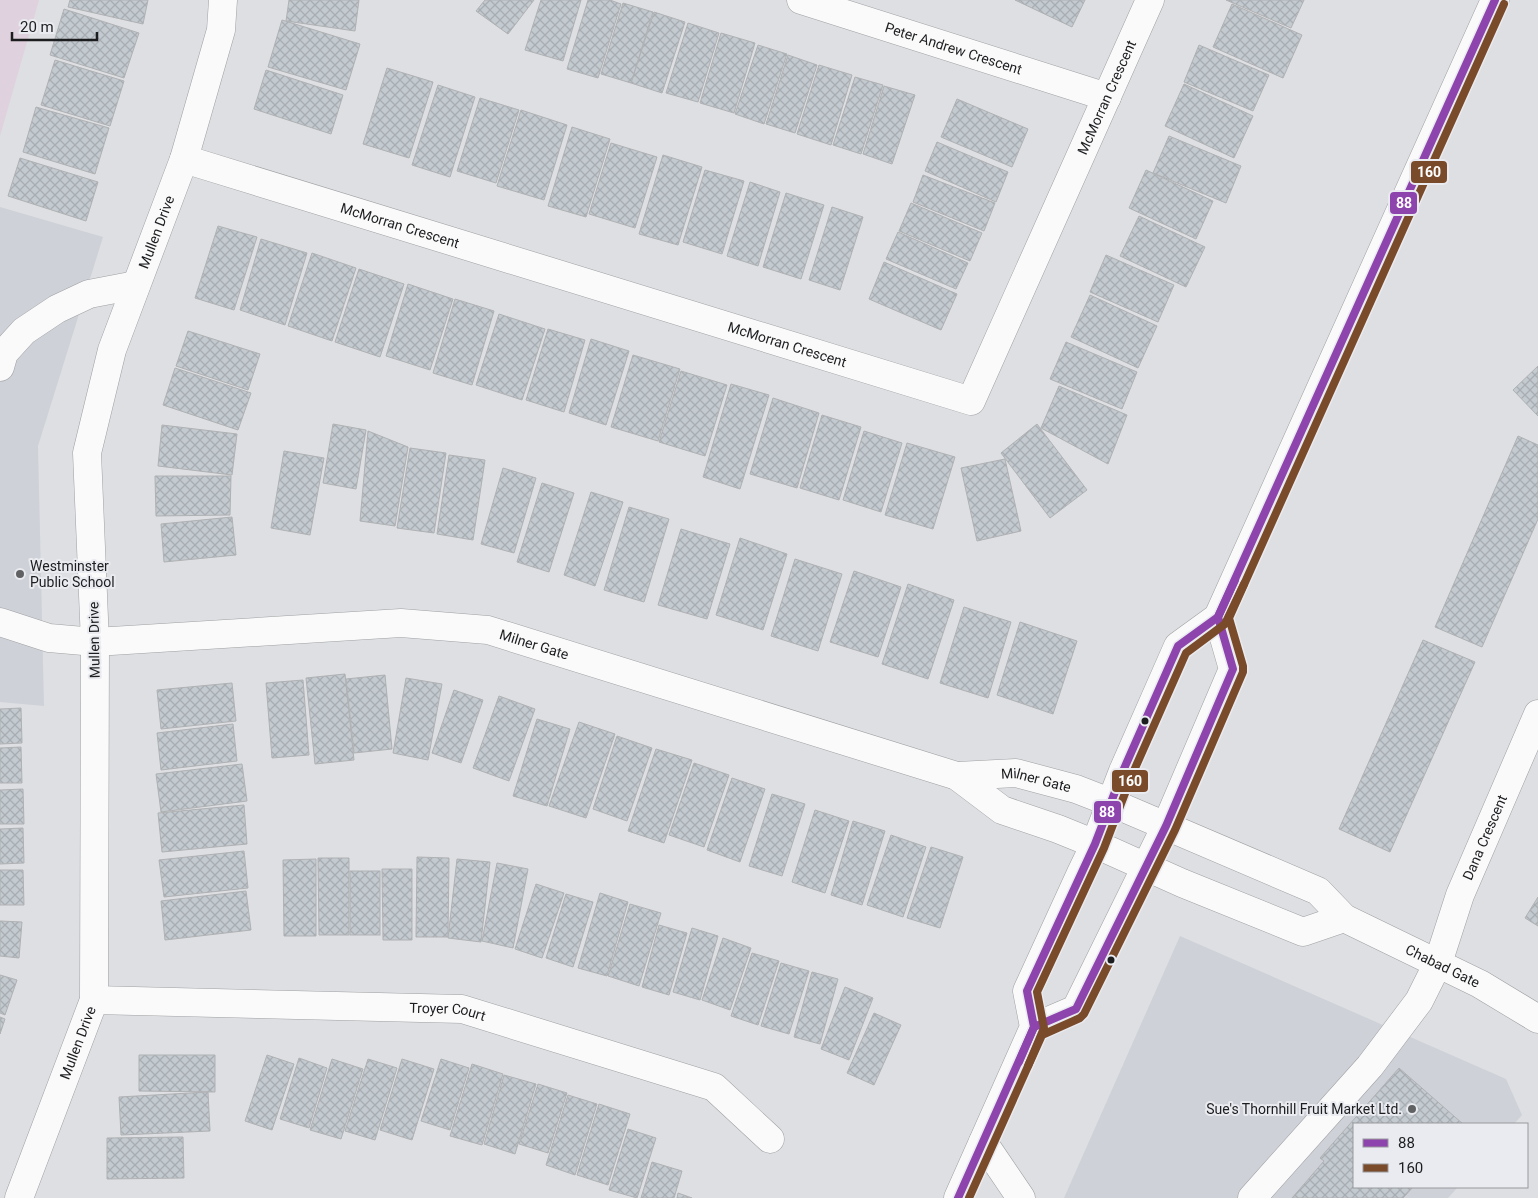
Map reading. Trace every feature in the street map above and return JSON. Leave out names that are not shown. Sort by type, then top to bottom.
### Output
[{"type":"street","name":"Mullen Drive","points":[[19,1198],[94,1000],[95,642],[87,454],[112,350],[184,159],[221,30],[223,0]]},
{"type":"street","name":"Peter Andrew Crescent","points":[[800,0],[1107,97]]},
{"type":"street","name":"McMorran Crescent","points":[[184,159],[971,401],[1150,0]]},
{"type":"street","points":[[958,1198],[1034,1027],[1027,992],[1095,844],[1123,771],[1178,646],[1218,617],[1494,0]]},
{"type":"street","points":[[0,367],[4,353],[24,331],[57,309],[89,294],[136,285]]},
{"type":"street","points":[[1034,1027],[1076,1009],[1166,826],[1234,669],[1218,617]]},
{"type":"street","name":"Milner Gate","points":[[0,622],[49,638],[95,642],[401,623],[488,630],[957,776],[1002,810],[1058,829],[1146,866]]},
{"type":"street","name":"Dana Crescent","points":[[1252,1198],[1370,1066],[1419,1001],[1438,963],[1460,895],[1538,714]]},
{"type":"street","name":"Milner Gate","points":[[957,776],[1016,773],[1076,789],[1166,826]]},
{"type":"street","name":"Chabad Gate","points":[[1166,826],[1318,891],[1344,918],[1480,984],[1538,1019]]},
{"type":"street","points":[[1146,866],[1182,883],[1303,932],[1344,918]]},
{"type":"street","name":"Troyer Court","points":[[94,1000],[462,1009],[714,1087],[770,1139]]},
{"type":"street","points":[[983,1142],[1021,1198]]},
{"type":"shaded area","points":[[0,0],[39,0],[0,136]]},
{"type":"shaded area","name":"Westminster Public School","points":[[0,207],[103,237],[38,446],[44,706],[0,702]]},
{"type":"shaded area","points":[[1180,936],[1506,1079],[1522,1115],[1515,1123],[1353,1123],[1353,1188],[1457,1188],[1448,1198],[1064,1198]]},
{"type":"building","points":[[70,0],[148,0],[143,24],[68,7]]},
{"type":"building","points":[[289,0],[359,0],[355,31],[286,21]]},
{"type":"building","points":[[485,0],[534,0],[508,34],[476,11]]},
{"type":"building","points":[[541,0],[581,0],[563,61],[525,50]]},
{"type":"building","points":[[588,0],[610,0],[621,4],[598,78],[567,69]]},
{"type":"building","points":[[1015,0],[1085,0],[1072,27]]},
{"type":"building","points":[[1226,0],[1304,0],[1291,28]]},
{"type":"building","points":[[623,3],[653,12],[631,83],[601,74]]},
{"type":"building","points":[[1232,4],[1302,35],[1283,78],[1213,47]]},
{"type":"building","points":[[64,9],[139,33],[124,78],[50,55]]},
{"type":"building","points":[[654,12],[685,22],[662,93],[631,83]]},
{"type":"building","points":[[282,20],[360,44],[346,90],[268,67]]},
{"type":"building","points":[[688,23],[719,33],[698,102],[666,93]]},
{"type":"building","points":[[721,33],[755,43],[734,113],[700,103]]},
{"type":"building","points":[[758,45],[787,54],[764,124],[735,114]]},
{"type":"building","points":[[1199,45],[1269,75],[1253,111],[1184,82]]},
{"type":"building","points":[[788,55],[817,65],[795,133],[766,124]]},
{"type":"building","points":[[55,60],[124,81],[110,126],[41,105]]},
{"type":"building","points":[[819,65],[852,75],[831,145],[797,134]]},
{"type":"building","points":[[387,68],[433,82],[409,158],[363,144]]},
{"type":"building","points":[[266,70],[343,95],[331,134],[254,109]]},
{"type":"building","points":[[855,77],[883,85],[861,154],[833,145]]},
{"type":"building","points":[[1184,84],[1253,116],[1234,158],[1165,126]]},
{"type":"building","points":[[438,85],[475,97],[450,177],[412,165]]},
{"type":"building","points":[[884,86],[915,95],[892,164],[863,154]]},
{"type":"building","points":[[480,98],[519,110],[496,183],[457,171]]},
{"type":"building","points":[[957,99],[1028,129],[1012,167],[941,137]]},
{"type":"building","points":[[36,107],[109,128],[95,174],[23,152]]},
{"type":"building","points":[[521,110],[567,125],[544,200],[497,186]]},
{"type":"building","points":[[572,127],[610,139],[586,217],[548,206]]},
{"type":"building","points":[[1169,136],[1241,166],[1226,203],[1153,173]]},
{"type":"building","points":[[937,142],[1008,172],[996,202],[925,171]]},
{"type":"building","points":[[611,143],[657,157],[635,228],[589,214]]},
{"type":"building","points":[[663,155],[702,167],[678,245],[639,234]]},
{"type":"building","points":[[20,158],[98,182],[86,221],[8,196]]},
{"type":"building","points":[[705,170],[744,181],[722,254],[683,242]]},
{"type":"building","points":[[1146,170],[1213,201],[1196,239],[1129,208]]},
{"type":"building","points":[[923,175],[995,203],[984,231],[913,202]]},
{"type":"building","points":[[750,182],[780,192],[758,266],[727,256]]},
{"type":"building","points":[[786,193],[824,205],[801,279],[763,267]]},
{"type":"building","points":[[911,203],[982,233],[970,261],[899,231]]},
{"type":"building","points":[[832,207],[863,217],[840,290],[809,280]]},
{"type":"building","points":[[1139,216],[1205,247],[1186,287],[1120,256]]},
{"type":"building","points":[[218,226],[257,237],[234,310],[195,298]]},
{"type":"building","points":[[898,232],[968,263],[956,289],[886,259]]},
{"type":"building","points":[[261,239],[307,253],[285,325],[240,310]]},
{"type":"building","points":[[312,253],[356,268],[332,341],[288,326]]},
{"type":"building","points":[[1106,255],[1174,285],[1158,322],[1090,292]]},
{"type":"building","points":[[884,262],[957,294],[941,330],[869,299]]},
{"type":"building","points":[[359,269],[404,284],[380,357],[335,342]]},
{"type":"building","points":[[408,284],[453,299],[430,370],[386,356]]},
{"type":"building","points":[[1090,295],[1157,326],[1138,368],[1071,337]]},
{"type":"building","points":[[455,299],[494,311],[472,385],[433,373]]},
{"type":"building","points":[[499,314],[545,329],[522,400],[476,385]]},
{"type":"building","points":[[548,329],[585,340],[564,412],[526,400]]},
{"type":"building","points":[[188,331],[260,354],[248,390],[176,366]]},
{"type":"building","points":[[591,339],[629,351],[606,425],[569,413]]},
{"type":"building","points":[[1066,342],[1137,372],[1122,409],[1050,379]]},
{"type":"building","points":[[633,355],[680,369],[658,441],[611,427]]},
{"type":"building","points":[[1538,366],[1538,416],[1513,390]]},
{"type":"building","points":[[175,368],[251,393],[238,430],[163,405]]},
{"type":"building","points":[[681,371],[727,385],[705,456],[659,442]]},
{"type":"building","points":[[731,384],[769,395],[740,489],[703,477]]},
{"type":"building","points":[[1059,386],[1127,415],[1108,464],[1041,428]]},
{"type":"building","points":[[773,398],[819,413],[797,488],[750,474]]},
{"type":"building","points":[[822,415],[861,427],[839,500],[800,488]]},
{"type":"building","points":[[333,424],[366,430],[356,489],[323,483]]},
{"type":"building","points":[[1037,424],[1087,490],[1050,518],[1001,453]]},
{"type":"building","points":[[162,425],[237,434],[232,475],[158,466]]},
{"type":"building","points":[[368,431],[408,447],[395,526],[360,521]]},
{"type":"building","points":[[864,431],[902,443],[881,512],[843,500]]},
{"type":"building","points":[[1518,436],[1538,445],[1538,519],[1482,647],[1435,627]]},
{"type":"building","points":[[907,443],[955,457],[933,529],[885,515]]},
{"type":"building","points":[[410,448],[446,453],[434,533],[397,528]]},
{"type":"building","points":[[284,451],[324,458],[310,535],[271,528]]},
{"type":"building","points":[[449,455],[485,460],[473,540],[437,534]]},
{"type":"building","points":[[1005,459],[1021,531],[977,541],[961,468]]},
{"type":"building","points":[[503,468],[536,478],[514,553],[481,544]]},
{"type":"building","points":[[155,476],[231,476],[230,515],[156,516]]},
{"type":"building","points":[[542,483],[574,493],[549,572],[517,562]]},
{"type":"building","points":[[591,492],[623,502],[595,586],[564,575]]},
{"type":"building","points":[[629,507],[669,519],[644,602],[604,590]]},
{"type":"building","points":[[232,517],[236,555],[164,562],[161,524]]},
{"type":"building","points":[[681,529],[730,544],[707,619],[658,605]]},
{"type":"building","points":[[740,538],[787,554],[763,630],[716,615]]},
{"type":"building","points":[[795,559],[842,574],[818,651],[771,636]]},
{"type":"building","points":[[854,571],[901,587],[878,657],[830,642]]},
{"type":"building","points":[[908,584],[954,600],[928,679],[882,664]]},
{"type":"building","points":[[964,607],[1011,622],[988,698],[940,683]]},
{"type":"building","points":[[1020,622],[1077,641],[1053,714],[997,695]]},
{"type":"building","points":[[1423,640],[1475,662],[1390,852],[1339,829]]},
{"type":"building","points":[[345,674],[354,760],[315,764],[306,678]]},
{"type":"building","points":[[385,675],[392,749],[354,753],[346,679]]},
{"type":"building","points":[[406,678],[442,684],[428,760],[393,753]]},
{"type":"building","points":[[303,680],[309,755],[272,758],[266,683]]},
{"type":"building","points":[[232,683],[236,721],[161,729],[157,690]]},
{"type":"building","points":[[454,690],[483,700],[461,763],[432,753]]},
{"type":"building","points":[[499,696],[535,709],[509,781],[473,768]]},
{"type":"building","points":[[21,708],[22,743],[0,744],[0,709]]},
{"type":"building","points":[[537,719],[570,729],[547,806],[513,796]]},
{"type":"building","points":[[579,722],[615,734],[586,818],[549,806]]},
{"type":"building","points":[[233,724],[237,761],[161,770],[157,733]]},
{"type":"building","points":[[617,736],[652,748],[627,821],[593,809]]},
{"type":"building","points":[[21,747],[22,783],[0,783],[0,748]]},
{"type":"building","points":[[656,749],[692,760],[664,843],[628,831]]},
{"type":"building","points":[[694,763],[729,775],[704,847],[669,835]]},
{"type":"building","points":[[242,764],[247,801],[161,812],[156,774]]},
{"type":"building","points":[[732,778],[765,789],[740,862],[707,850]]},
{"type":"building","points":[[23,789],[24,824],[0,824],[0,790]]},
{"type":"building","points":[[772,794],[805,804],[782,876],[749,866]]},
{"type":"building","points":[[244,805],[247,844],[162,852],[158,813]]},
{"type":"building","points":[[815,810],[849,821],[825,893],[792,882]]},
{"type":"building","points":[[853,821],[885,831],[862,905],[831,895]]},
{"type":"building","points":[[23,828],[24,863],[0,864],[0,829]]},
{"type":"building","points":[[891,835],[926,847],[903,917],[867,905]]},
{"type":"building","points":[[931,847],[963,857],[940,928],[907,918]]},
{"type":"building","points":[[244,851],[248,888],[164,897],[159,860]]},
{"type":"building","points":[[417,857],[449,858],[448,937],[416,937]]},
{"type":"building","points":[[318,858],[349,858],[349,935],[319,935]]},
{"type":"building","points":[[316,859],[316,936],[284,936],[283,860]]},
{"type":"building","points":[[457,859],[490,862],[481,942],[448,938]]},
{"type":"building","points":[[497,863],[528,869],[513,948],[482,941]]},
{"type":"building","points":[[382,869],[412,869],[412,940],[383,940]]},
{"type":"building","points":[[0,870],[23,870],[24,905],[0,905]]},
{"type":"building","points":[[350,871],[380,871],[380,935],[350,935]]},
{"type":"building","points":[[536,884],[564,893],[542,958],[515,949]]},
{"type":"building","points":[[246,891],[251,930],[165,940],[161,901]]},
{"type":"building","points":[[600,893],[628,902],[607,976],[578,968]]},
{"type":"building","points":[[566,894],[593,902],[573,967],[546,958]]},
{"type":"building","points":[[1538,897],[1538,926],[1525,918]]},
{"type":"building","points":[[630,904],[661,913],[639,986],[608,976]]},
{"type":"building","points":[[0,921],[22,922],[19,958],[0,956]]},
{"type":"building","points":[[659,925],[687,933],[669,995],[642,987]]},
{"type":"building","points":[[692,928],[718,936],[700,1000],[673,992]]},
{"type":"building","points":[[723,938],[751,948],[730,1010],[702,1000]]},
{"type":"building","points":[[752,953],[779,961],[758,1025],[731,1016]]},
{"type":"building","points":[[781,963],[809,971],[789,1034],[761,1026]]},
{"type":"building","points":[[812,972],[838,979],[820,1044],[794,1037]]},
{"type":"building","points":[[0,975],[17,980],[5,1015],[0,1013]]},
{"type":"building","points":[[845,987],[873,998],[849,1060],[821,1049]]},
{"type":"building","points":[[874,1013],[901,1025],[874,1085],[847,1073]]},
{"type":"building","points":[[0,1017],[5,1019],[0,1034]]},
{"type":"building","points":[[139,1055],[215,1055],[215,1092],[139,1091]]},
{"type":"building","points":[[267,1055],[294,1064],[272,1130],[245,1121]]},
{"type":"building","points":[[299,1058],[327,1068],[309,1128],[280,1119]]},
{"type":"building","points":[[332,1059],[363,1069],[341,1139],[310,1130]]},
{"type":"building","points":[[368,1059],[397,1068],[375,1140],[345,1131]]},
{"type":"building","points":[[402,1059],[434,1069],[412,1140],[380,1130]]},
{"type":"building","points":[[441,1059],[469,1068],[450,1130],[421,1121]]},
{"type":"building","points":[[472,1064],[503,1074],[482,1145],[450,1136]]},
{"type":"building","points":[[1399,1068],[1462,1123],[1353,1123],[1353,1188],[1412,1188],[1403,1198],[1292,1198],[1324,1161],[1320,1158]]},
{"type":"building","points":[[504,1075],[536,1084],[515,1154],[484,1144]]},
{"type":"building","points":[[538,1084],[567,1093],[548,1153],[519,1144]]},
{"type":"building","points":[[208,1092],[210,1131],[121,1135],[119,1097]]},
{"type":"building","points":[[568,1095],[597,1104],[575,1175],[546,1165]]},
{"type":"building","points":[[599,1104],[630,1114],[608,1185],[577,1175]]},
{"type":"building","points":[[628,1129],[656,1138],[637,1198],[609,1190]]},
{"type":"building","points":[[183,1137],[184,1178],[107,1179],[107,1138]]},
{"type":"building","points":[[652,1162],[682,1171],[674,1198],[641,1198]]},
{"type":"building","points":[[678,1193],[692,1198],[677,1198]]},
{"type":"transit line","name":"88","points":[[958,1198],[1034,1027],[1076,1009],[1166,826],[1233,669],[1218,617],[1495,0]]},
{"type":"transit line","name":"160","points":[[969,1198],[1042,1035],[1080,1018],[1084,1014],[1175,830],[1243,672],[1243,666],[1229,618],[1504,4]]},
{"type":"transit line","name":"88","points":[[1019,1062],[1034,1027],[1027,991],[1095,844],[1123,771],[1178,646],[1218,617],[1235,580]]},
{"type":"transit line","name":"160","points":[[1028,1066],[1044,1028],[1037,992],[1104,848],[1132,775],[1186,653],[1225,624],[1244,584]]},
{"type":"place","name":"Westminster Public School","points":[[20,574]]},
{"type":"place","name":"Sue's Thornhill Fruit Market Ltd.","points":[[1412,1109]]}]
